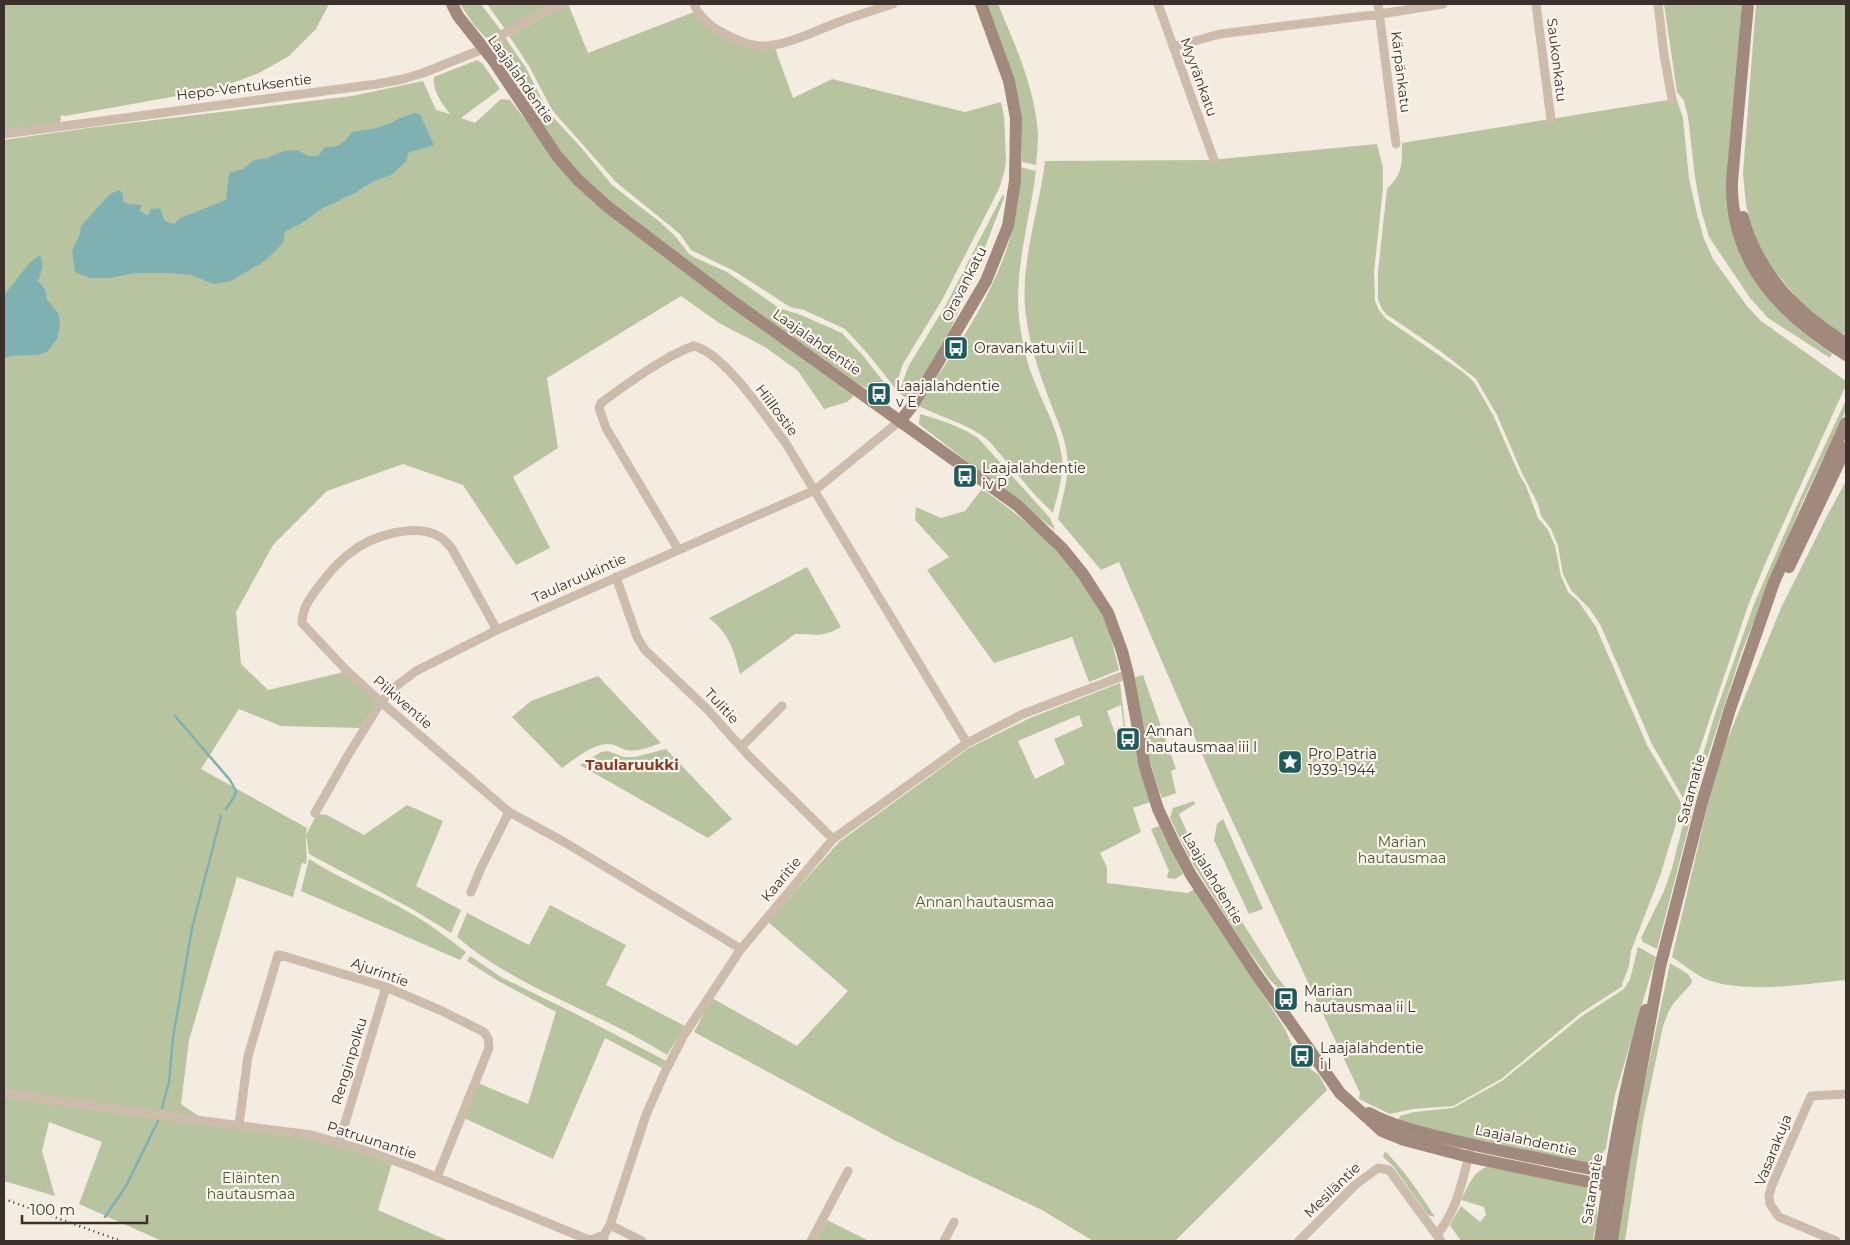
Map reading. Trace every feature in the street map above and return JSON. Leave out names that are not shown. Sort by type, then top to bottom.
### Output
[{"type":"street","name":"Laajalahdentie","points":[[452,4],[458,16],[493,60],[557,156],[578,180],[608,207],[732,301],[1017,504],[1062,548],[1083,574],[1108,613],[1128,674],[1145,767],[1158,809],[1175,845],[1191,874],[1254,971],[1332,1083],[1352,1104],[1382,1131],[1404,1140],[1469,1157],[1608,1186]]},
{"type":"street","name":"Hepo-Ventuksentie","points":[[4,134],[403,79],[483,49],[505,33],[547,10],[565,4]]},
{"type":"street","points":[[694,4],[697,11],[716,30],[734,39],[760,46],[774,45],[792,40],[893,4]]},
{"type":"street","name":"Oravankatu","points":[[900,420],[913,405],[986,281],[1008,226],[1015,181],[1016,118],[1009,81],[981,4]]},
{"type":"street","name":"Myyränkatu","points":[[1158,4],[1214,160]]},
{"type":"street","name":"Kärpänkatu","points":[[1378,4],[1396,144]]},
{"type":"street","points":[[1173,47],[1220,34],[1380,14],[1443,4]]},
{"type":"street","name":"Saukonkatu","points":[[1536,4],[1551,120]]},
{"type":"street","points":[[1658,4],[1672,99]]},
{"type":"street","points":[[1748,4],[1732,181],[1733,210],[1742,243],[1751,263],[1775,299],[1790,315],[1813,334],[1846,355]]},
{"type":"street","points":[[1736,150],[1742,212],[1750,238],[1760,259],[1776,285],[1797,307],[1846,343]]},
{"type":"street","name":"Hiillostie","points":[[678,550],[606,428],[599,408],[601,402],[681,351],[692,346],[699,348],[718,360],[753,400],[785,442],[966,743]]},
{"type":"street","name":"Taularuukintie","points":[[315,813],[381,702],[395,687],[416,671],[497,630],[815,490],[900,420]]},
{"type":"street","name":"Satamatie","points":[[1612,1241],[1621,1180],[1660,967],[1708,780],[1730,709],[1774,582],[1846,423]]},
{"type":"street","name":"Satamatie","points":[[1761,621],[1846,448]]},
{"type":"street","name":"Piikiventie","points":[[497,630],[451,548],[442,537],[430,532],[411,531],[391,533],[372,540],[351,552],[329,572],[314,592],[304,607],[302,623],[346,670],[381,702],[509,812],[566,843],[741,949]]},
{"type":"street","name":"Tulitie","points":[[616,577],[637,637],[645,650],[707,709],[741,747],[833,839]]},
{"type":"street","name":"Kaaritie","points":[[604,1238],[610,1226],[646,1115],[684,1034],[741,949],[833,839],[966,743],[1023,714],[1128,674]]},
{"type":"street","points":[[741,747],[782,706]]},
{"type":"street","points":[[471,892],[509,812]]},
{"type":"street","name":"Ajurintie","points":[[239,1125],[248,1056],[278,956],[311,963],[386,987],[477,1027],[488,1038],[488,1048],[437,1177]]},
{"type":"street","name":"Satamatie","points":[[1600,1241],[1610,1173],[1637,1041],[1660,967]]},
{"type":"street","name":"Renginpolku","points":[[339,1143],[386,987]]},
{"type":"street","name":"Patruunantie","points":[[4,1093],[119,1110],[311,1134],[364,1150],[437,1177],[584,1238],[591,1240],[604,1238]]},
{"type":"street","name":"Vasarakuja","points":[[1836,1241],[1779,1217],[1770,1204],[1769,1196],[1786,1150],[1811,1096],[1846,1094]]},
{"type":"street","name":"Laajalahdentie","points":[[1352,1104],[1387,1122],[1472,1145],[1610,1173],[1621,1180]]},
{"type":"street","name":"Mesiläntie","points":[[1299,1241],[1355,1185],[1378,1168],[1389,1170],[1439,1238],[1458,1200],[1472,1145]]},
{"type":"street","points":[[811,1241],[848,1171]]},
{"type":"street","points":[[1608,1186],[1621,1180]]},
{"type":"street","points":[[944,1241],[954,1222]]},
{"type":"street","points":[[610,1226],[642,1241]]},
{"type":"green space","points":[[4,4],[329,4],[316,29],[289,56],[257,74],[216,89],[65,116],[61,115],[60,126],[4,134]]},
{"type":"green space","points":[[460,4],[481,4],[502,32],[486,38],[474,25]]},
{"type":"green space","points":[[487,4],[554,4],[505,29]]},
{"type":"green space","points":[[986,4],[998,4],[1029,83],[1038,134],[1036,165],[1022,162],[1021,118]]},
{"type":"green space","points":[[1664,4],[1742,4],[1729,171],[1764,293],[1795,326],[1832,354],[1830,358],[1768,318],[1750,298],[1709,237],[1701,210],[1695,177],[1688,117],[1684,101],[1677,92]]},
{"type":"green space","points":[[1756,4],[1846,4],[1846,335],[1829,327],[1801,303],[1764,258],[1746,205],[1743,173]]},
{"type":"green space","points":[[569,6],[588,53],[694,12],[715,32],[775,48],[793,98],[832,79],[965,112],[1001,102],[1004,116],[1006,159],[999,189],[942,300],[903,364],[895,388],[845,329],[804,310],[790,307],[736,272],[691,250],[680,234],[616,182],[552,110],[529,66],[509,36],[549,14]]},
{"type":"green space","points":[[505,37],[526,68],[548,112],[579,145],[612,185],[660,222],[676,237],[689,254],[727,272],[779,308],[801,315],[842,333],[890,390],[872,391],[859,384],[739,300],[611,204],[581,177],[526,103],[524,93],[497,49]]},
{"type":"green space","name":"Eläinten hautausmaa","points":[[477,60],[483,64],[500,89],[461,118],[475,123],[501,99],[510,100],[556,160],[854,396],[847,402],[824,409],[798,371],[765,347],[719,323],[681,296],[547,378],[558,448],[513,477],[550,548],[516,565],[463,485],[403,464],[327,491],[273,545],[236,612],[241,664],[268,690],[344,672],[376,703],[361,728],[281,726],[239,709],[201,769],[307,828],[306,864],[302,863],[293,897],[237,877],[189,1040],[181,1104],[203,1119],[310,1138],[362,1152],[392,1163],[378,1210],[449,1241],[162,1241],[79,1204],[102,1142],[49,1122],[42,1151],[55,1196],[4,1181],[4,140],[352,96],[423,81],[436,110],[450,114],[436,92],[434,77]]},
{"type":"green space","points":[[1677,100],[1683,118],[1689,179],[1704,239],[1713,259],[1747,306],[1761,321],[1846,381],[1846,385],[1749,603],[1683,798],[1652,744],[1600,624],[1589,608],[1571,590],[1563,574],[1558,546],[1551,529],[1541,516],[1538,504],[1522,473],[1497,415],[1476,379],[1439,350],[1386,314],[1378,300],[1378,272],[1387,189],[1399,173],[1402,143]]},
{"type":"green space","name":"Marian hautausmaa","points":[[1377,144],[1383,168],[1383,188],[1374,272],[1375,301],[1379,310],[1385,318],[1463,372],[1474,382],[1494,417],[1526,486],[1538,518],[1548,530],[1555,546],[1561,576],[1568,592],[1578,601],[1596,627],[1647,745],[1682,804],[1660,876],[1631,951],[1623,986],[1581,1013],[1501,1079],[1453,1106],[1413,1109],[1390,1114],[1359,1099],[1360,1093],[1215,784],[1119,562],[1101,570],[1058,519],[1067,479],[1068,463],[1066,448],[1033,350],[1026,316],[1025,297],[1027,258],[1045,161],[1210,160]]},
{"type":"green space","points":[[1020,167],[1036,171],[1021,263],[1018,300],[1019,318],[1027,361],[1052,422],[1062,457],[1061,478],[1053,513],[989,441],[963,425],[917,405],[972,323],[995,279],[1014,224]]},
{"type":"green space","points":[[1003,194],[1004,198],[974,276],[951,328],[910,401],[899,393],[908,367],[947,303]]},
{"type":"green space","points":[[1846,400],[1846,410],[1801,505],[1742,651],[1703,771],[1657,949],[1643,942],[1641,938],[1664,891],[1672,868],[1715,714],[1754,604],[1797,505]]},
{"type":"green space","points":[[920,414],[957,427],[978,438],[1050,518],[1055,530],[919,424]]},
{"type":"green space","points":[[1846,481],[1846,980],[1758,987],[1724,984],[1708,980],[1694,973],[1672,957],[1709,800],[1726,743],[1781,608]]},
{"type":"green space","points":[[982,489],[1034,529],[1079,577],[1105,622],[1119,670],[1089,682],[1072,637],[994,663],[927,570],[949,557],[915,520],[916,507],[941,518],[965,511]]},
{"type":"green space","points":[[807,567],[841,627],[823,634],[795,634],[740,674],[730,643],[722,630],[709,618]]},
{"type":"green space","points":[[1143,675],[1176,769],[1171,771],[1176,793],[1162,798],[1148,754],[1132,678]]},
{"type":"green space","points":[[598,676],[661,743],[635,750],[626,750],[611,744],[596,746],[562,768],[512,717],[531,701]]},
{"type":"green space","name":"Annan hautausmaa","points":[[1120,683],[1127,743],[1133,742],[1150,802],[1133,808],[1141,832],[1100,853],[1107,867],[1107,883],[1187,893],[1195,889],[1285,1029],[1293,1047],[1307,1067],[1319,1075],[1327,1090],[1175,1241],[1093,1241],[1042,1210],[894,1140],[694,1032],[712,998],[797,1046],[848,991],[768,922],[839,842],[969,748],[1030,718]],"holes":[[[1121,705],[1125,735],[1117,739],[1107,711]],[[1079,715],[1083,726],[1054,739],[1065,764],[1035,779],[1018,741]]]},
{"type":"green space","points":[[666,749],[732,819],[708,838],[580,765],[601,752],[608,751],[624,757],[635,757]]},
{"type":"green space","points":[[1194,801],[1195,804],[1179,814],[1198,857],[1210,868],[1277,977],[1289,992],[1297,1007],[1294,1009],[1287,996],[1269,979],[1241,940],[1190,859],[1170,818],[1173,808]]},
{"type":"green space","points":[[407,805],[443,821],[416,886],[461,910],[451,933],[414,910],[309,854],[306,835],[317,814],[327,815],[364,835]]},
{"type":"green space","points":[[1223,819],[1263,909],[1249,914],[1214,840],[1217,824]]},
{"type":"green space","points":[[1159,826],[1183,874],[1175,879],[1168,878],[1169,871],[1151,829]]},
{"type":"green space","points":[[309,859],[412,914],[466,952],[460,960],[301,891]]},
{"type":"green space","points":[[550,905],[626,945],[606,985],[685,1026],[667,1055],[615,1026],[507,972],[481,956],[457,937],[467,913],[529,945]]},
{"type":"green space","points":[[1638,947],[1656,957],[1615,1095],[1606,1148],[1598,1160],[1590,1163],[1397,1122],[1400,1116],[1414,1112],[1453,1108],[1502,1081],[1582,1016],[1624,989],[1630,979]]},
{"type":"green space","points":[[470,956],[501,977],[666,1061],[662,1068],[605,1038],[553,1159],[464,1118],[478,1083],[528,1104],[556,1012],[500,982],[467,961]]},
{"type":"green space","points":[[1670,963],[1688,974],[1692,981],[1673,1004],[1663,1026],[1643,1121],[1625,1241],[1616,1241],[1637,1119]]},
{"type":"green space","points":[[1385,1151],[1406,1175],[1435,1217],[1428,1215],[1393,1166],[1383,1157]]},
{"type":"green space","points":[[1490,1166],[1586,1187],[1595,1199],[1597,1212],[1593,1241],[1461,1241],[1450,1225],[1461,1206],[1480,1222],[1486,1215],[1484,1207],[1461,1200],[1475,1175]]},
{"type":"green space","points":[[827,1220],[869,1241],[816,1241]]},
{"type":"water","points":[[415,113],[420,114],[434,145],[408,153],[406,162],[391,175],[372,182],[355,193],[321,209],[285,232],[283,243],[266,260],[231,281],[214,284],[191,275],[171,273],[135,273],[110,278],[90,278],[75,272],[72,251],[80,234],[81,226],[110,194],[119,190],[123,194],[123,201],[128,204],[141,205],[140,211],[148,216],[151,209],[160,208],[165,221],[174,224],[180,218],[226,200],[229,173],[243,169],[254,160],[267,158],[284,151],[297,150],[309,156],[318,156],[325,147],[334,147],[341,144],[352,132],[379,127]]},
{"type":"water","points":[[40,255],[42,268],[38,281],[45,289],[47,300],[59,314],[60,326],[57,339],[47,352],[38,355],[4,358],[4,294],[25,268]]},
{"type":"waterway","points":[[175,716],[230,780],[236,791],[226,809]]},
{"type":"waterway","points":[[162,1108],[169,1082],[173,1038],[192,928],[221,816]]},
{"type":"waterway","points":[[105,1217],[126,1186],[158,1121]]},
{"type":"railway","points":[[4,1199],[121,1241]]},
{"type":"place","name":"Oravankatu vii L","points":[[956,348]]},
{"type":"place","name":"Laajalahdentie v E","points":[[879,394]]},
{"type":"place","name":"Laajalahdentie iv P","points":[[965,476]]},
{"type":"place","name":"Annan hautausmaa iii I","points":[[1128,739]]},
{"type":"place","name":"Pro Patria 1939-1944","points":[[1290,762]]},
{"type":"place","name":"Marian hautausmaa ii L","points":[[1286,999]]},
{"type":"place","name":"Laajalahdentie i I","points":[[1302,1056]]},
{"type":"district","name":"Taularuukki","points":[[632,764]]}]
